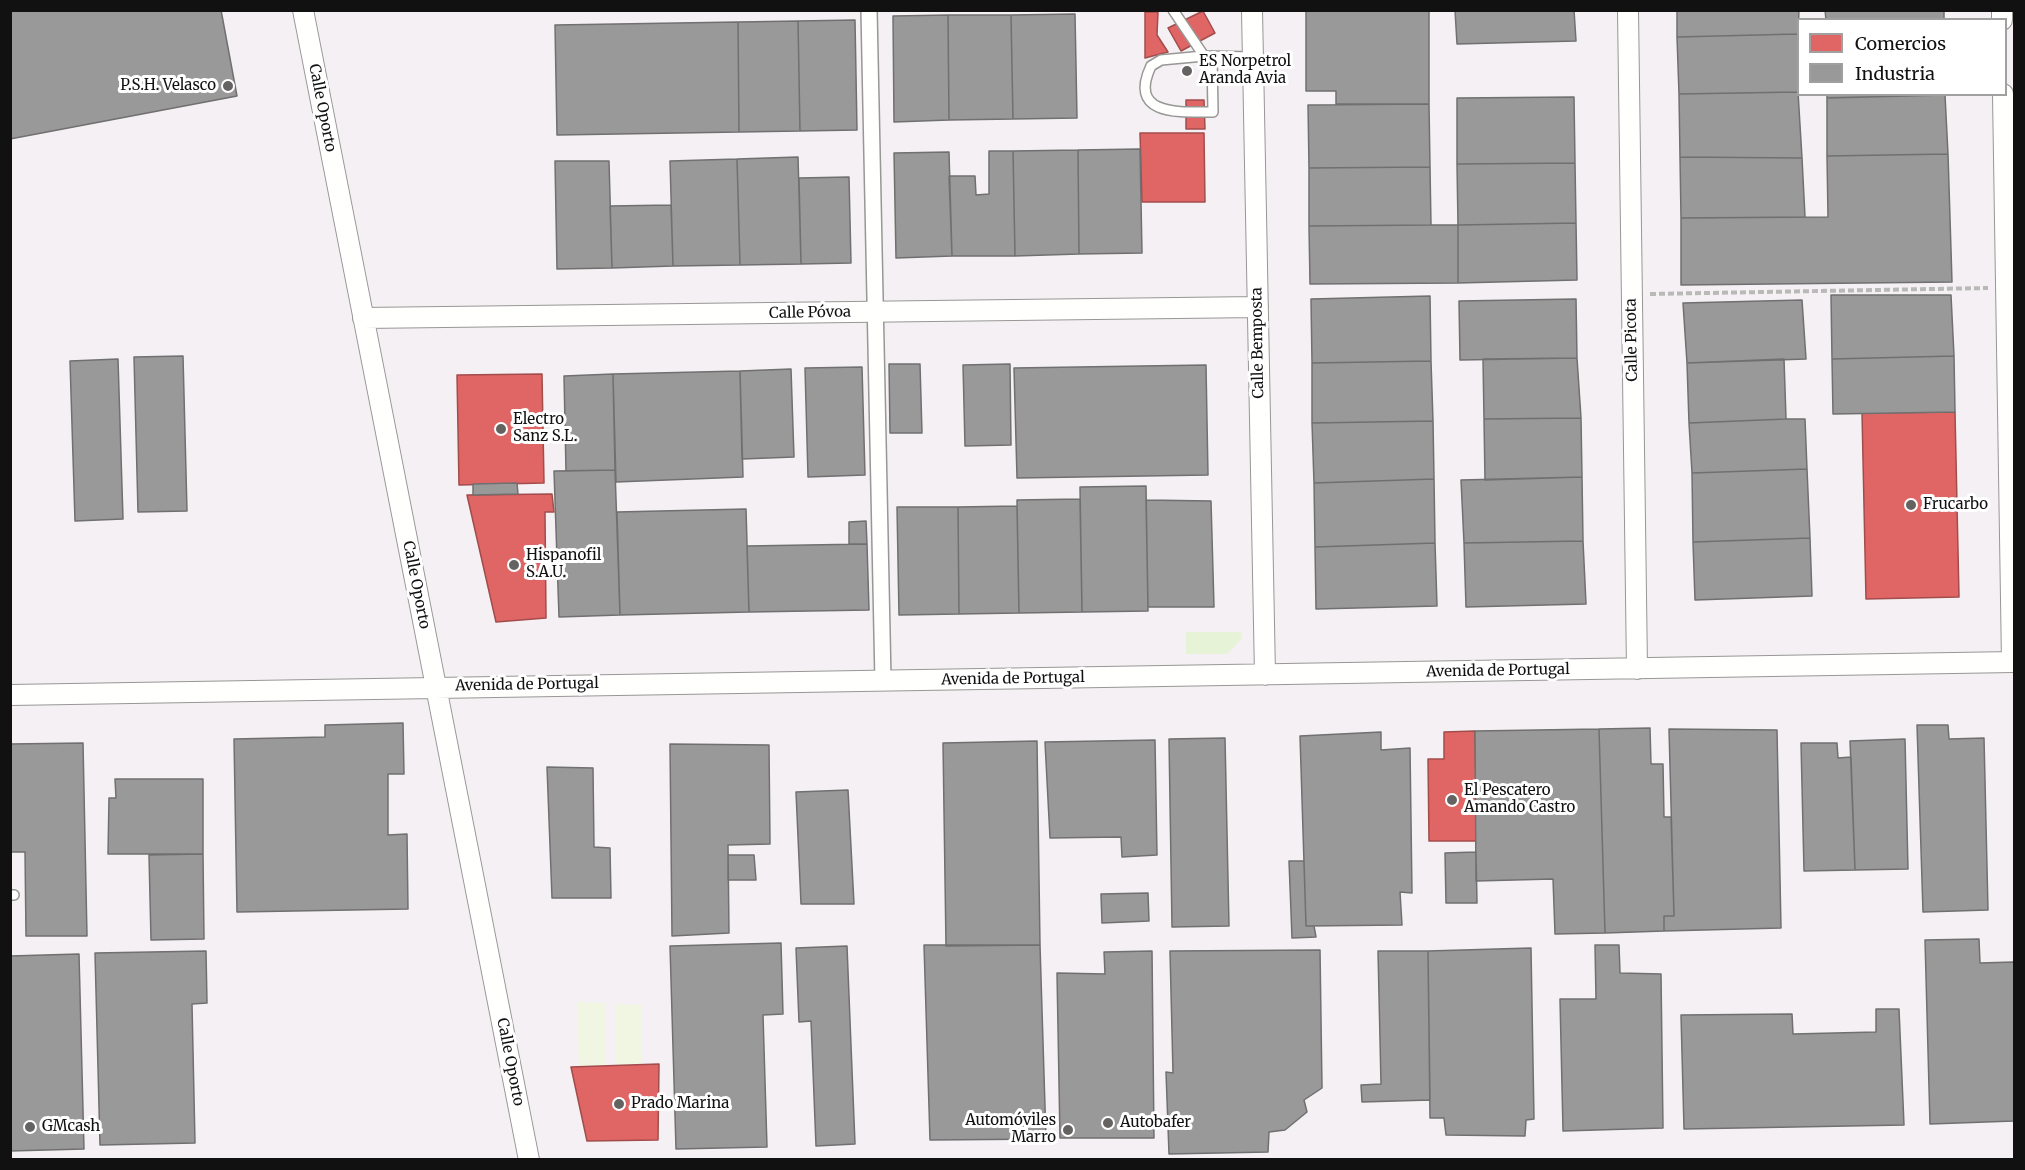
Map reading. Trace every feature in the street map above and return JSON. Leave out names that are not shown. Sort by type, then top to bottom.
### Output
[{"type":"street","name":"Calle Oporto","points":[[303,10],[529,1160]]},
{"type":"street","points":[[869,10],[883,681]]},
{"type":"street","name":"Calle Bemposta","points":[[1252,10],[1265,675]]},
{"type":"street","name":"Calle Picota","points":[[1628,10],[1637,669]]},
{"type":"street","points":[[2003,96],[2013,662]]},
{"type":"street","name":"Calle Póvoa","points":[[363,318],[1258,307]]},
{"type":"street","name":"Avenida de Portugal","points":[[10,695],[435,686],[883,681],[2013,662]]},
{"type":"lane","points":[[1173,10],[1208,56],[1213,112],[1164,111],[1155,108],[1149,99],[1146,86],[1151,66],[1161,60],[1208,56],[1252,57]]},
{"type":"path","points":[[1631,294],[2006,288]]},
{"type":"shaded area","points":[[11,11],[2014,11],[2014,1159],[11,1159]]},
{"type":"green space","points":[[1186,632],[1241,632],[1242,638],[1227,654],[1186,654]]},
{"type":"green space","points":[[577,1002],[606,1003],[605,1066],[579,1067]]},
{"type":"green space","points":[[616,1004],[642,1005],[642,1064],[616,1065]]},
{"type":"building: Comercios","points":[[1203,11],[1215,33],[1181,51],[1168,28]]},
{"type":"building: Comercios","points":[[1145,12],[1158,12],[1157,35],[1168,52],[1145,58]]},
{"type":"building: Comercios","points":[[1186,100],[1204,100],[1205,129],[1186,129]]},
{"type":"building: Comercios","points":[[1140,133],[1204,133],[1205,202],[1142,202]]},
{"type":"building: Comercios","name":"Electro Sanz S.L.","points":[[542,374],[544,483],[459,485],[457,375]]},
{"type":"building: Comercios","name":"Frucarbo","points":[[1955,412],[1959,597],[1866,599],[1862,413]]},
{"type":"building: Comercios","name":"Hispanofil S.A.U.","points":[[552,494],[554,512],[545,512],[546,618],[496,622],[467,495]]},
{"type":"building: Comercios","name":"El Pescatero Amando Castro","points":[[1475,731],[1477,841],[1429,841],[1428,759],[1444,759],[1444,732]]},
{"type":"building: Comercios","name":"Prado Marina","points":[[659,1064],[658,1140],[587,1141],[571,1067]]},
{"type":"building: Industria","points":[[221,10],[237,96],[10,139],[10,11]]},
{"type":"building: Industria","points":[[1306,10],[1429,10],[1429,104],[1336,104],[1336,91],[1306,91]]},
{"type":"building: Industria","points":[[1455,10],[1574,10],[1576,41],[1457,44]]},
{"type":"building: Industria","points":[[1677,10],[1799,10],[1797,34],[1677,37]]},
{"type":"building: Industria","points":[[1825,10],[1944,10],[1944,18],[1826,18]]},
{"type":"building: Industria","points":[[1075,14],[1077,118],[1013,119],[1011,15]]},
{"type":"building: Industria","points":[[948,15],[1011,15],[1013,119],[949,120]]},
{"type":"building: Industria","points":[[948,15],[949,120],[894,122],[893,16]]},
{"type":"building: Industria","points":[[855,20],[857,130],[800,131],[798,21]]},
{"type":"building: Industria","points":[[798,21],[800,131],[739,132],[738,22]]},
{"type":"building: Industria","points":[[738,22],[739,132],[557,135],[555,25]]},
{"type":"building: Industria","points":[[1797,34],[1797,92],[1679,94],[1677,37]]},
{"type":"building: Industria","points":[[1797,92],[1802,158],[1680,157],[1679,94]]},
{"type":"building: Industria","points":[[1827,96],[1906,96],[1827,98]]},
{"type":"building: Industria","points":[[1945,96],[1948,154],[1827,156],[1827,98]]},
{"type":"building: Industria","points":[[1574,97],[1575,163],[1457,164],[1457,98]]},
{"type":"building: Industria","points":[[1429,104],[1430,167],[1309,168],[1308,105]]},
{"type":"building: Industria","points":[[1140,149],[1142,253],[1079,254],[1078,150]]},
{"type":"building: Industria","points":[[1078,150],[1079,254],[1015,256],[1013,151]]},
{"type":"building: Industria","points":[[989,151],[1013,151],[1015,256],[952,256],[949,176],[975,176],[976,195],[989,194]]},
{"type":"building: Industria","points":[[949,152],[952,256],[896,258],[894,153]]},
{"type":"building: Industria","points":[[1948,154],[1952,282],[1681,285],[1681,218],[1828,217],[1827,156]]},
{"type":"building: Industria","points":[[798,157],[801,264],[740,265],[737,159]]},
{"type":"building: Industria","points":[[1680,157],[1802,158],[1805,217],[1681,218]]},
{"type":"building: Industria","points":[[737,159],[740,265],[673,266],[670,161]]},
{"type":"building: Industria","points":[[555,161],[609,161],[612,268],[557,269]]},
{"type":"building: Industria","points":[[1575,163],[1576,223],[1458,225],[1457,164]]},
{"type":"building: Industria","points":[[1430,167],[1431,225],[1309,226],[1309,168]]},
{"type":"building: Industria","points":[[849,177],[851,263],[801,264],[799,178]]},
{"type":"building: Industria","points":[[671,205],[673,266],[612,268],[610,206]]},
{"type":"building: Industria","points":[[1576,223],[1577,280],[1458,283],[1458,225]]},
{"type":"building: Industria","points":[[1458,225],[1458,283],[1310,284],[1309,226]]},
{"type":"building: Industria","points":[[1831,295],[1951,295],[1954,356],[1832,359]]},
{"type":"building: Industria","points":[[1430,296],[1431,361],[1312,363],[1311,299]]},
{"type":"building: Industria","points":[[1576,299],[1577,358],[1460,360],[1459,301]]},
{"type":"building: Industria","points":[[1802,300],[1806,359],[1687,363],[1683,303]]},
{"type":"building: Industria","points":[[183,356],[187,511],[138,512],[134,357]]},
{"type":"building: Industria","points":[[1954,356],[1955,412],[1833,414],[1832,359]]},
{"type":"building: Industria","points":[[1577,358],[1581,418],[1484,419],[1483,359]]},
{"type":"building: Industria","points":[[118,359],[123,519],[75,521],[70,361]]},
{"type":"building: Industria","points":[[1784,359],[1786,419],[1689,423],[1687,363]]},
{"type":"building: Industria","points":[[1431,361],[1433,421],[1312,423],[1312,363]]},
{"type":"building: Industria","points":[[889,364],[920,364],[922,433],[890,433]]},
{"type":"building: Industria","points":[[1010,364],[1011,445],[965,446],[963,365]]},
{"type":"building: Industria","points":[[1206,365],[1208,475],[1017,478],[1014,368]]},
{"type":"building: Industria","points":[[862,367],[865,475],[808,477],[805,368]]},
{"type":"building: Industria","points":[[791,369],[794,457],[742,459],[740,371]]},
{"type":"building: Industria","points":[[740,371],[743,477],[616,482],[613,374]]},
{"type":"building: Industria","points":[[613,374],[615,470],[566,471],[564,376]]},
{"type":"building: Industria","points":[[1581,418],[1582,477],[1485,480],[1484,419]]},
{"type":"building: Industria","points":[[1805,419],[1807,469],[1692,473],[1689,423]]},
{"type":"building: Industria","points":[[1433,421],[1434,479],[1314,483],[1312,423]]},
{"type":"building: Industria","points":[[1807,469],[1810,538],[1693,542],[1692,473]]},
{"type":"building: Industria","points":[[615,470],[620,615],[559,617],[554,471]]},
{"type":"building: Industria","points":[[1582,477],[1583,541],[1464,543],[1461,480]]},
{"type":"building: Industria","points":[[1434,479],[1435,543],[1315,547],[1314,483]]},
{"type":"building: Industria","points":[[517,483],[518,494],[473,495],[473,484]]},
{"type":"building: Industria","points":[[1146,486],[1148,611],[1082,612],[1080,487]]},
{"type":"building: Industria","points":[[1080,499],[1082,612],[1019,613],[1017,500]]},
{"type":"building: Industria","points":[[1146,500],[1211,501],[1214,607],[1148,607]]},
{"type":"building: Industria","points":[[1017,506],[1019,613],[959,614],[958,507]]},
{"type":"building: Industria","points":[[897,507],[958,507],[959,614],[899,615]]},
{"type":"building: Industria","points":[[746,509],[749,612],[620,615],[617,512]]},
{"type":"building: Industria","points":[[866,521],[867,544],[849,544],[849,522]]},
{"type":"building: Industria","points":[[1810,538],[1812,596],[1695,600],[1693,542]]},
{"type":"building: Industria","points":[[1583,541],[1586,604],[1466,607],[1464,543]]},
{"type":"building: Industria","points":[[1435,543],[1437,606],[1316,609],[1315,547]]},
{"type":"building: Industria","points":[[867,544],[869,610],[749,612],[747,546]]},
{"type":"building: Industria","points":[[403,723],[404,774],[388,774],[388,835],[407,834],[408,909],[237,912],[234,739],[325,737],[325,725]]},
{"type":"building: Industria","points":[[1917,725],[1948,725],[1949,739],[1984,738],[1988,910],[1923,912]]},
{"type":"building: Industria","points":[[1650,728],[1651,764],[1663,764],[1664,817],[1671,817],[1674,916],[1664,916],[1664,931],[1605,933],[1599,729]]},
{"type":"building: Industria","points":[[1599,729],[1605,933],[1555,934],[1553,879],[1476,881],[1475,731]]},
{"type":"building: Industria","points":[[1669,729],[1777,730],[1781,928],[1664,931],[1664,916],[1674,916]]},
{"type":"building: Industria","points":[[1381,732],[1381,750],[1410,748],[1412,893],[1400,892],[1402,925],[1306,926],[1300,736]]},
{"type":"building: Industria","points":[[1225,738],[1229,926],[1172,927],[1169,739]]},
{"type":"building: Industria","points":[[1905,739],[1908,869],[1855,870],[1850,741]]},
{"type":"building: Industria","points":[[1155,740],[1157,855],[1122,857],[1121,837],[1050,838],[1045,742]]},
{"type":"building: Industria","points":[[1037,741],[1040,945],[946,946],[943,743]]},
{"type":"building: Industria","points":[[83,743],[87,936],[26,936],[25,852],[10,852],[10,744]]},
{"type":"building: Industria","points":[[1801,743],[1837,743],[1838,758],[1851,757],[1855,870],[1804,871]]},
{"type":"building: Industria","points":[[670,744],[769,745],[770,844],[728,845],[729,933],[672,936]]},
{"type":"building: Industria","points":[[547,767],[593,768],[594,847],[610,848],[611,898],[552,898]]},
{"type":"building: Industria","points":[[115,779],[203,779],[203,854],[108,854],[109,798],[116,798]]},
{"type":"building: Industria","points":[[848,790],[854,904],[801,904],[796,792]]},
{"type":"building: Industria","points":[[1476,852],[1477,903],[1446,903],[1445,853]]},
{"type":"building: Industria","points":[[203,854],[204,939],[151,940],[149,855]]},
{"type":"building: Industria","points":[[728,855],[754,855],[756,880],[728,880]]},
{"type":"building: Industria","points":[[1289,861],[1304,861],[1306,926],[1314,926],[1316,937],[1292,938]]},
{"type":"building: Industria","points":[[1148,893],[1149,921],[1102,923],[1101,894]]},
{"type":"building: Industria","points":[[1979,939],[1980,963],[2014,962],[2014,1121],[1930,1124],[1925,940]]},
{"type":"building: Industria","points":[[781,943],[783,1014],[763,1015],[767,1147],[676,1149],[670,946]]},
{"type":"building: Industria","points":[[924,945],[1040,945],[1046,1139],[930,1140]]},
{"type":"building: Industria","points":[[1595,945],[1619,945],[1620,973],[1661,974],[1663,1128],[1563,1131],[1560,999],[1596,999]]},
{"type":"building: Industria","points":[[847,946],[855,1144],[816,1146],[811,1021],[799,1022],[796,948]]},
{"type":"building: Industria","points":[[1531,948],[1534,1119],[1526,1120],[1525,1136],[1446,1135],[1444,1118],[1430,1118],[1428,951]]},
{"type":"building: Industria","points":[[1320,950],[1322,1088],[1304,1100],[1307,1112],[1285,1130],[1269,1132],[1268,1152],[1169,1154],[1166,1072],[1173,1073],[1170,951]]},
{"type":"building: Industria","points":[[206,951],[207,1003],[192,1004],[195,1143],[100,1145],[95,953]]},
{"type":"building: Industria","points":[[1152,951],[1154,1138],[1060,1138],[1057,973],[1105,974],[1104,952]]},
{"type":"building: Industria","points":[[1378,951],[1428,951],[1430,1100],[1362,1102],[1361,1085],[1381,1084]]},
{"type":"building: Industria","points":[[79,954],[84,1149],[10,1151],[10,956]]},
{"type":"building: Industria","points":[[1876,1009],[1899,1009],[1904,1125],[1684,1129],[1681,1015],[1792,1014],[1793,1034],[1876,1032]]},
{"type":"place","name":"ES Norpetrol Aranda Avia","points":[[1187,71]]},
{"type":"place","name":"P.S.H. Velasco","points":[[228,86]]},
{"type":"place","name":"Electro Sanz S.L.","points":[[501,429]]},
{"type":"place","name":"Frucarbo","points":[[1911,505]]},
{"type":"place","name":"Hispanofil S.A.U.","points":[[514,565]]},
{"type":"place","name":"El Pescatero Amando Castro","points":[[1452,800]]},
{"type":"place","name":"Prado Marina","points":[[619,1104]]},
{"type":"place","name":"Autobafer","points":[[1108,1123]]},
{"type":"place","name":"GMcash","points":[[30,1127]]},
{"type":"place","name":"Automóviles Marro","points":[[1068,1130]]}]
